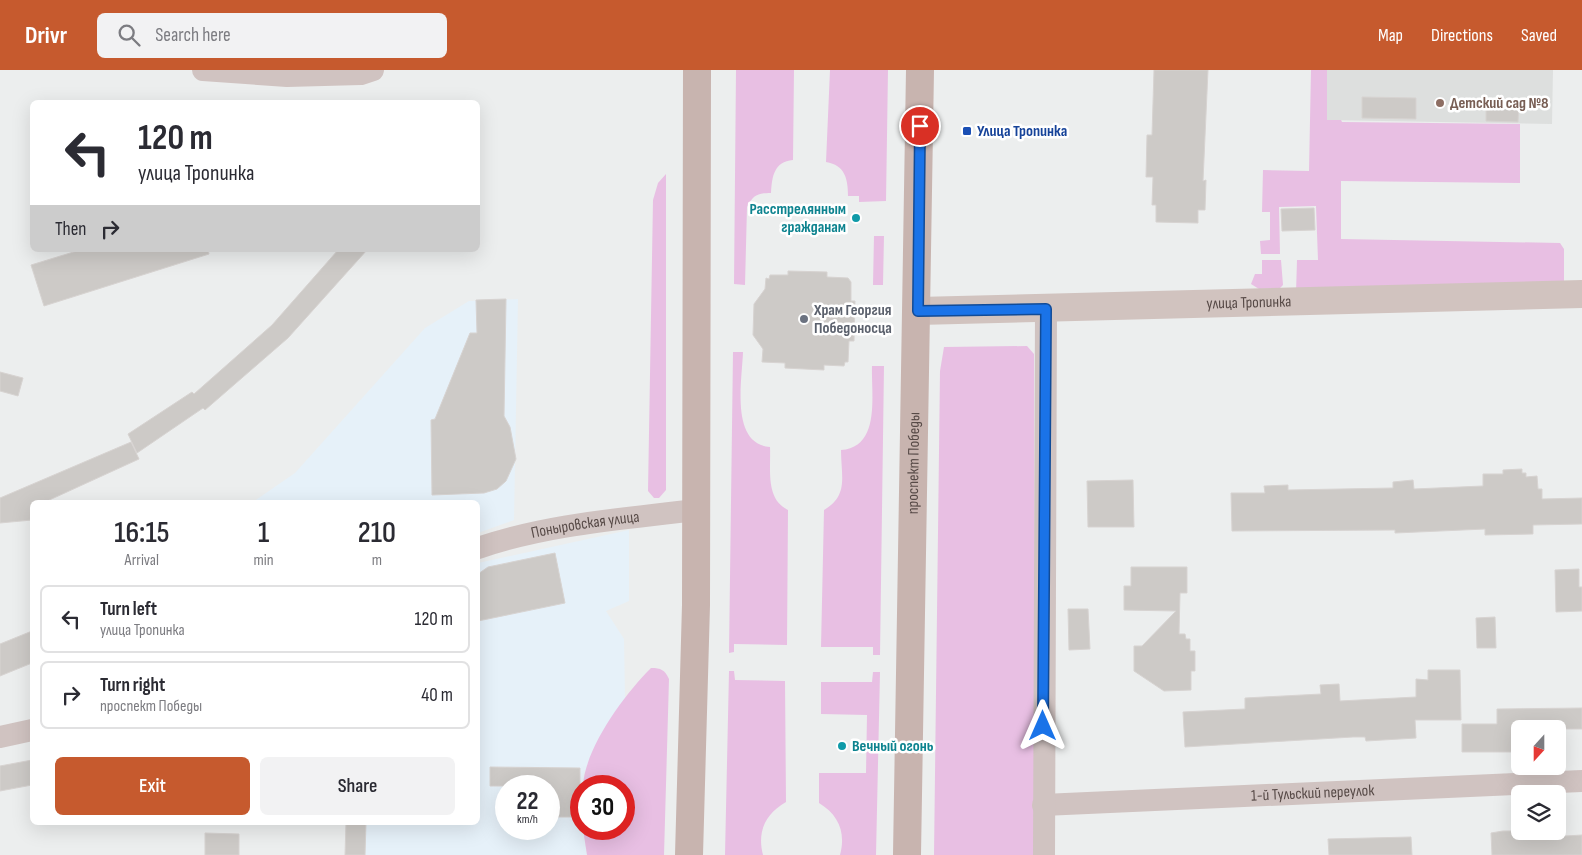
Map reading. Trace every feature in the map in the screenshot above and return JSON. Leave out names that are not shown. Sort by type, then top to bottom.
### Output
[{"type":"main road","points":[[689,855],[696,605],[697,70]]},
{"type":"main road","name":"проспект Победы","points":[[907,855],[918,311],[920,70]]},
{"type":"main road","name":"улица Тропинка","points":[[918,311],[1582,294]]},
{"type":"street","points":[[203,70],[287,76],[367,72]]},
{"type":"street","points":[[1044,855],[1046,309]]},
{"type":"street","name":"Поныровская улица","points":[[480,547],[500,541],[575,525],[696,510]]},
{"type":"street","points":[[0,738],[30,730]]},
{"type":"street","name":"1-й Тульский переулок","points":[[1043,804],[1582,781]]},
{"type":"shaded area","points":[[736,70],[794,70],[793,160],[782,164],[775,171],[771,193],[756,196],[747,207],[745,285],[734,284]]},
{"type":"shaded area","points":[[830,70],[888,70],[886,201],[859,202],[859,196],[848,196],[844,174],[837,166],[826,162]]},
{"type":"shaded area","points":[[1311,70],[1327,70],[1327,120],[1341,120],[1342,122],[1520,124],[1520,183],[1341,181],[1341,239],[1560,243],[1564,249],[1564,291],[1296,293],[1297,260],[1318,260],[1316,206],[1279,207],[1280,254],[1261,254],[1260,241],[1270,240],[1270,212],[1262,212],[1263,170],[1309,171]]},
{"type":"shaded area","name":"Детский сад №8","points":[[1327,70],[1553,70],[1552,124],[1326,120]]},
{"type":"shaded area","points":[[666,174],[666,490],[659,498],[654,498],[648,491],[653,200],[658,183]]},
{"type":"shaded area","points":[[874,236],[884,236],[883,285],[873,285]]},
{"type":"shaded area","points":[[1262,260],[1281,260],[1283,285],[1280,288],[1259,289],[1251,284],[1255,274],[1262,274]]},
{"type":"shaded area","points":[[518,299],[514,520],[480,532],[480,500],[256,500],[295,473],[425,328],[469,301]]},
{"type":"shaded area","points":[[1027,346],[1034,354],[1035,855],[934,855],[940,371],[944,347]]},
{"type":"shaded area","points":[[733,352],[743,352],[741,409],[744,423],[749,435],[757,443],[770,447],[772,491],[781,505],[788,510],[787,645],[734,644],[734,652],[729,653]]},
{"type":"shaded area","points":[[872,366],[884,366],[880,655],[873,655],[873,647],[821,647],[824,510],[837,498],[842,484],[841,450],[854,447],[863,440],[868,430],[872,405]]},
{"type":"shaded area","points":[[629,530],[629,601],[606,611],[624,639],[625,699],[601,736],[584,775],[570,775],[570,840],[585,840],[587,855],[365,855],[366,825],[480,825],[480,563]]},
{"type":"shaded area","points":[[651,668],[657,668],[666,673],[669,679],[664,855],[587,855],[585,840],[635,840],[635,775],[584,775],[598,739],[618,707]]},
{"type":"shaded area","points":[[729,671],[734,671],[735,680],[785,681],[786,802],[773,812],[764,824],[761,839],[763,855],[725,855]]},
{"type":"shaded area","points":[[873,672],[880,672],[876,855],[840,855],[842,839],[839,825],[832,813],[819,803],[819,773],[866,773],[867,715],[821,714],[821,682],[872,682]]},
{"type":"building","points":[[1154,70],[1208,70],[1203,181],[1206,180],[1205,210],[1198,210],[1198,223],[1156,222],[1156,205],[1152,205],[1153,177],[1146,177],[1147,135],[1152,135]]},
{"type":"building","points":[[1362,97],[1416,98],[1416,119],[1362,118]]},
{"type":"building","points":[[1486,102],[1519,103],[1518,122],[1486,121]]},
{"type":"building","points":[[1314,208],[1315,230],[1282,231],[1281,209]]},
{"type":"building","points":[[73,252],[208,252],[209,254],[44,306],[31,265]]},
{"type":"building","points":[[336,252],[365,252],[288,338],[205,410],[203,408],[137,453],[128,434],[192,392],[194,394],[272,325]]},
{"type":"building","name":"Храм Георгия Победоносца","points":[[788,271],[827,272],[827,277],[848,278],[851,282],[851,301],[855,301],[854,341],[849,341],[848,362],[845,362],[844,366],[824,365],[824,370],[785,368],[785,363],[762,362],[763,349],[753,335],[754,304],[765,289],[766,278],[769,279],[770,275],[788,275]]},
{"type":"building","points":[[506,299],[504,416],[510,427],[516,459],[506,481],[497,489],[484,493],[432,495],[431,420],[435,419],[470,333],[477,333],[476,300]]},
{"type":"building","points":[[0,372],[23,378],[18,396],[0,391]]},
{"type":"building","points":[[131,442],[139,459],[49,500],[30,500],[30,520],[0,523],[0,498]]},
{"type":"building","points":[[1522,469],[1522,473],[1526,473],[1526,477],[1537,476],[1538,489],[1542,489],[1542,499],[1582,498],[1582,524],[1533,525],[1533,534],[1485,535],[1485,529],[1395,533],[1395,530],[1232,531],[1231,493],[1265,493],[1264,486],[1288,485],[1288,490],[1393,488],[1393,482],[1413,480],[1414,489],[1483,486],[1483,474],[1503,474],[1503,470]]},
{"type":"building","points":[[1133,480],[1134,527],[1088,527],[1087,481]]},
{"type":"building","points":[[555,553],[565,603],[480,621],[480,573],[488,567]]},
{"type":"building","points":[[1131,567],[1187,567],[1187,593],[1180,593],[1179,634],[1185,634],[1186,639],[1190,639],[1190,651],[1195,651],[1195,671],[1191,671],[1191,690],[1164,691],[1134,671],[1134,646],[1142,646],[1176,611],[1124,610],[1124,586],[1131,586]]},
{"type":"building","points":[[1579,569],[1579,587],[1582,587],[1582,611],[1556,612],[1555,570]]},
{"type":"building","points":[[1068,609],[1088,609],[1090,649],[1069,650]]},
{"type":"building","points":[[1495,617],[1496,648],[1477,648],[1476,618]]},
{"type":"building","points":[[30,632],[30,664],[0,676],[0,644]]},
{"type":"building","points":[[1428,670],[1460,670],[1461,720],[1415,720],[1416,738],[1366,741],[1365,737],[1353,737],[1185,747],[1183,712],[1245,709],[1245,698],[1321,694],[1320,685],[1339,684],[1340,701],[1416,697],[1416,679],[1428,680]]},
{"type":"building","points":[[1582,708],[1582,729],[1566,729],[1566,720],[1511,720],[1511,752],[1462,752],[1462,724],[1497,724],[1497,709]]},
{"type":"building","points":[[30,760],[30,785],[0,791],[0,766]]},
{"type":"building","points":[[490,767],[580,768],[580,775],[570,775],[570,817],[560,817],[560,775],[495,775],[495,786],[490,786]]},
{"type":"building","points":[[346,825],[366,825],[365,855],[345,855]]},
{"type":"building","points":[[1511,831],[1511,840],[1566,840],[1566,836],[1582,835],[1582,855],[1492,855],[1491,833]]},
{"type":"building","points":[[205,833],[239,834],[239,855],[205,855]]},
{"type":"building","points":[[1411,837],[1412,855],[1329,855],[1328,839]]},
{"type":"place","name":"Детский сад №8","points":[[1440,103]]},
{"type":"place","name":"Улица Тропинка","points":[[967,131]]},
{"type":"place","name":"Расстрелянным гражданам","points":[[856,218]]},
{"type":"place","name":"Храм Георгия Победоносца","points":[[804,319]]},
{"type":"place","name":"Вечный огонь","points":[[842,746]]},
{"type":"route","points":[[920,126],[918,311],[1046,309],[1043,726]]}]
